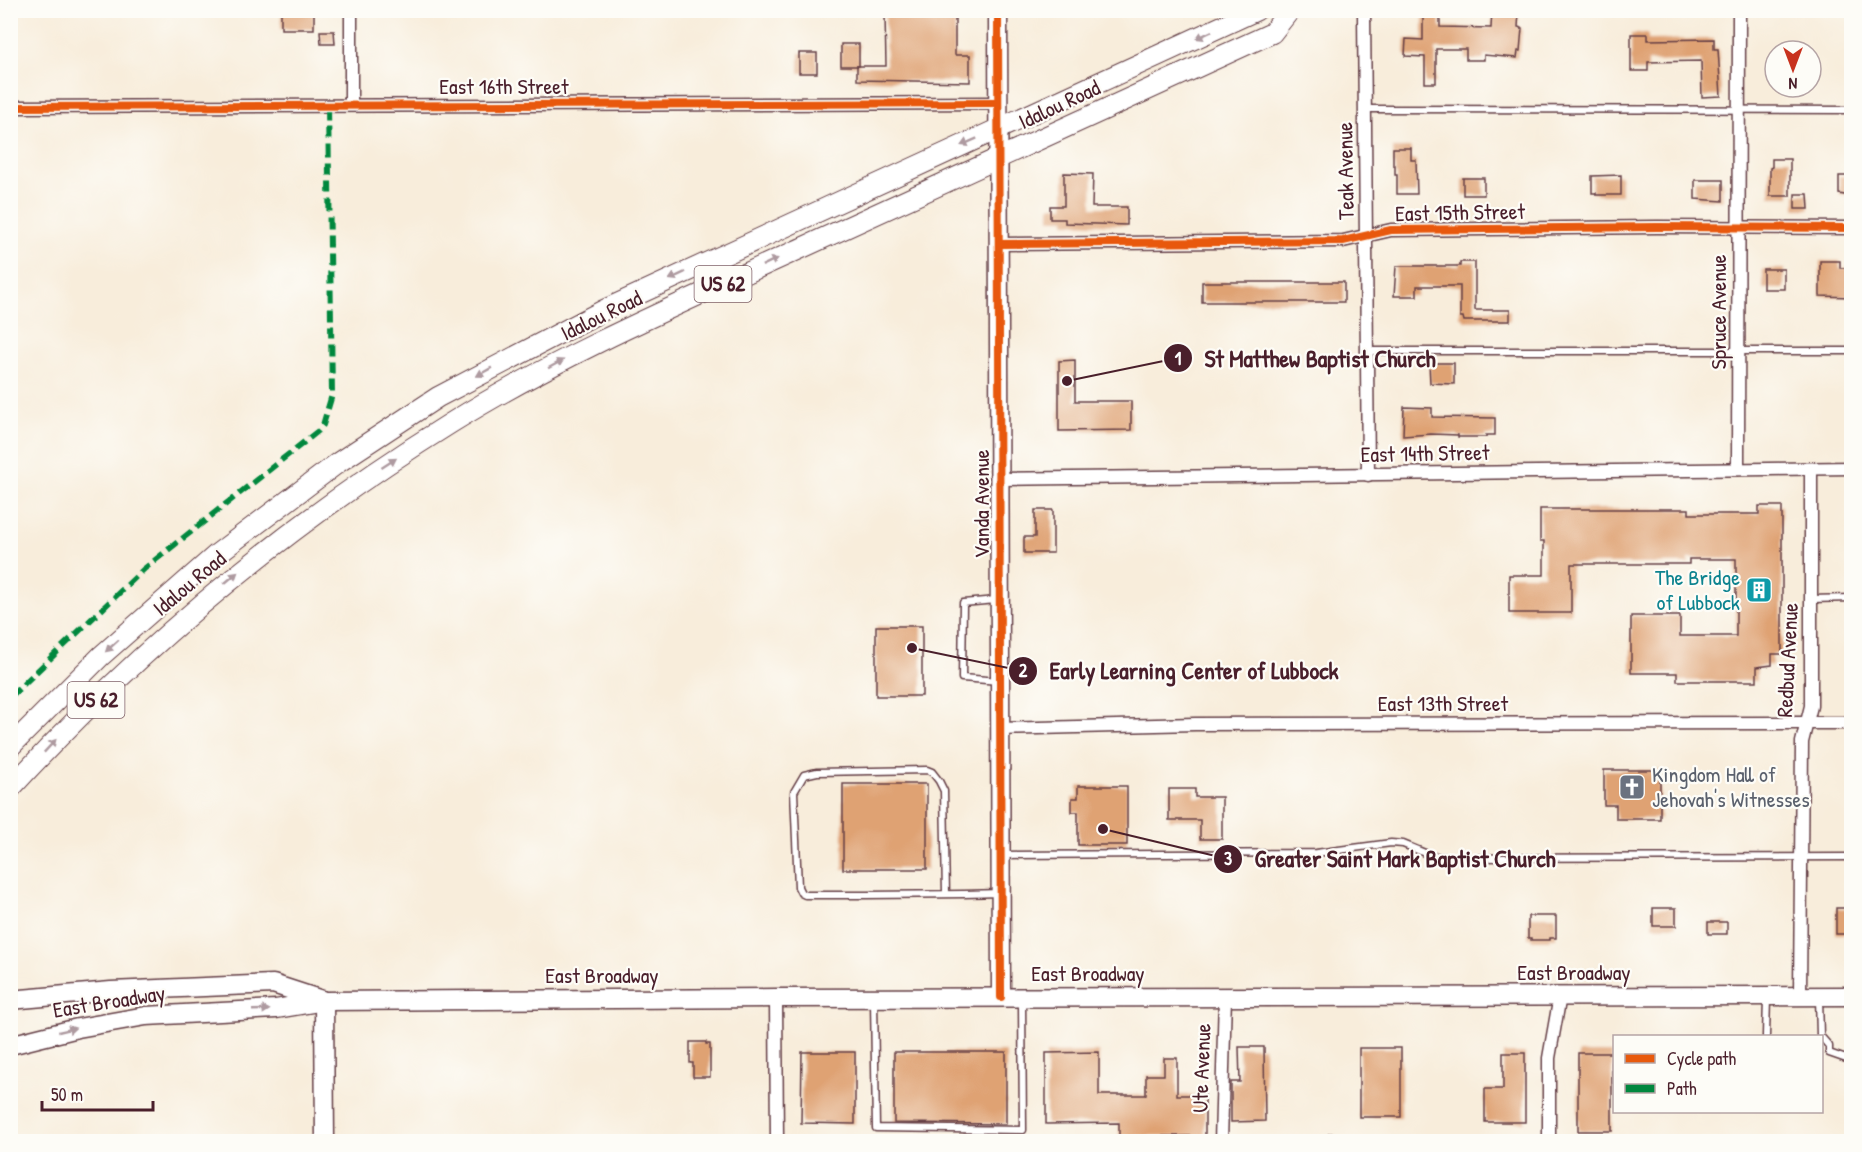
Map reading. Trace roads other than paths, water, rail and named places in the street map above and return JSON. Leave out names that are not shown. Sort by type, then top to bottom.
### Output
[{"type":"main road","name":"Vanda Avenue","points":[[998,10],[1001,998]]},
{"type":"main road","name":"Idalou Road","points":[[10,747],[101,656],[217,554],[339,462],[438,397],[604,310],[1257,10]]},
{"type":"main road","name":"Idalou Road","points":[[10,789],[53,742],[134,663],[204,601],[315,514],[443,428],[575,353],[1272,33],[1290,10]]},
{"type":"main road","name":"East Broadway","points":[[10,1000],[111,990],[273,984],[324,1001]]},
{"type":"main road","name":"East Broadway","points":[[10,1045],[78,1028],[146,1016],[276,1009],[324,1001],[1225,996],[1851,996]]},
{"type":"main road","points":[[324,1001],[325,1142]]},
{"type":"street","points":[[351,10],[351,105]]},
{"type":"street","name":"Teak Avenue","points":[[1364,10],[1368,475]]},
{"type":"street","name":"Spruce Avenue","points":[[1738,469],[1739,10]]},
{"type":"street","name":"East 16th Street","points":[[10,107],[998,103]]},
{"type":"street","name":"East 15th Street","points":[[999,244],[1343,241],[1402,230],[1851,228]]},
{"type":"street","name":"East 14th Street","points":[[999,479],[1851,468]]},
{"type":"street","name":"Redbud Avenue","points":[[1810,996],[1801,857],[1802,742],[1811,706],[1811,469]]},
{"type":"street","name":"East 13th Street","points":[[999,729],[1196,724],[1851,723]]},
{"type":"street","name":"Ute Avenue","points":[[1221,1142],[1225,996]]},
{"type":"street","points":[[1550,1142],[1550,1058],[1560,996]]},
{"type":"street","points":[[776,998],[777,1142]]},
{"type":"lane","points":[[1364,109],[1851,110]]},
{"type":"lane","points":[[1367,351],[1851,351]]},
{"type":"lane","points":[[1811,599],[1851,598]]},
{"type":"lane","points":[[999,599],[963,603],[962,678],[999,681]]},
{"type":"lane","points":[[946,894],[944,790],[932,772],[927,770],[817,772],[804,775],[795,792],[798,887],[801,893],[805,895],[946,894],[1000,893]]},
{"type":"lane","points":[[1000,855],[1316,853],[1391,843],[1403,844],[1432,856],[1462,858],[1851,857]]},
{"type":"lane","points":[[1766,1035],[1767,996]]},
{"type":"lane","points":[[1810,996],[1820,1035]]},
{"type":"lane","points":[[874,999],[876,1128],[1023,1130],[1022,998]]},
{"type":"lane","points":[[1823,1039],[1829,1046],[1829,1053],[1851,1061]]},
{"type":"place","name":"St Matthew Baptist Church","points":[[1067,381]]},
{"type":"place","name":"The Bridge of Lubbock","points":[[1759,590]]},
{"type":"place","name":"Early Learning Center of Lubbock","points":[[912,648]]},
{"type":"place","name":"Kingdom Hall of Jehovah's Witnesses","points":[[1632,787]]},
{"type":"place","name":"Greater Saint Mark Baptist Church","points":[[1103,829]]}]
